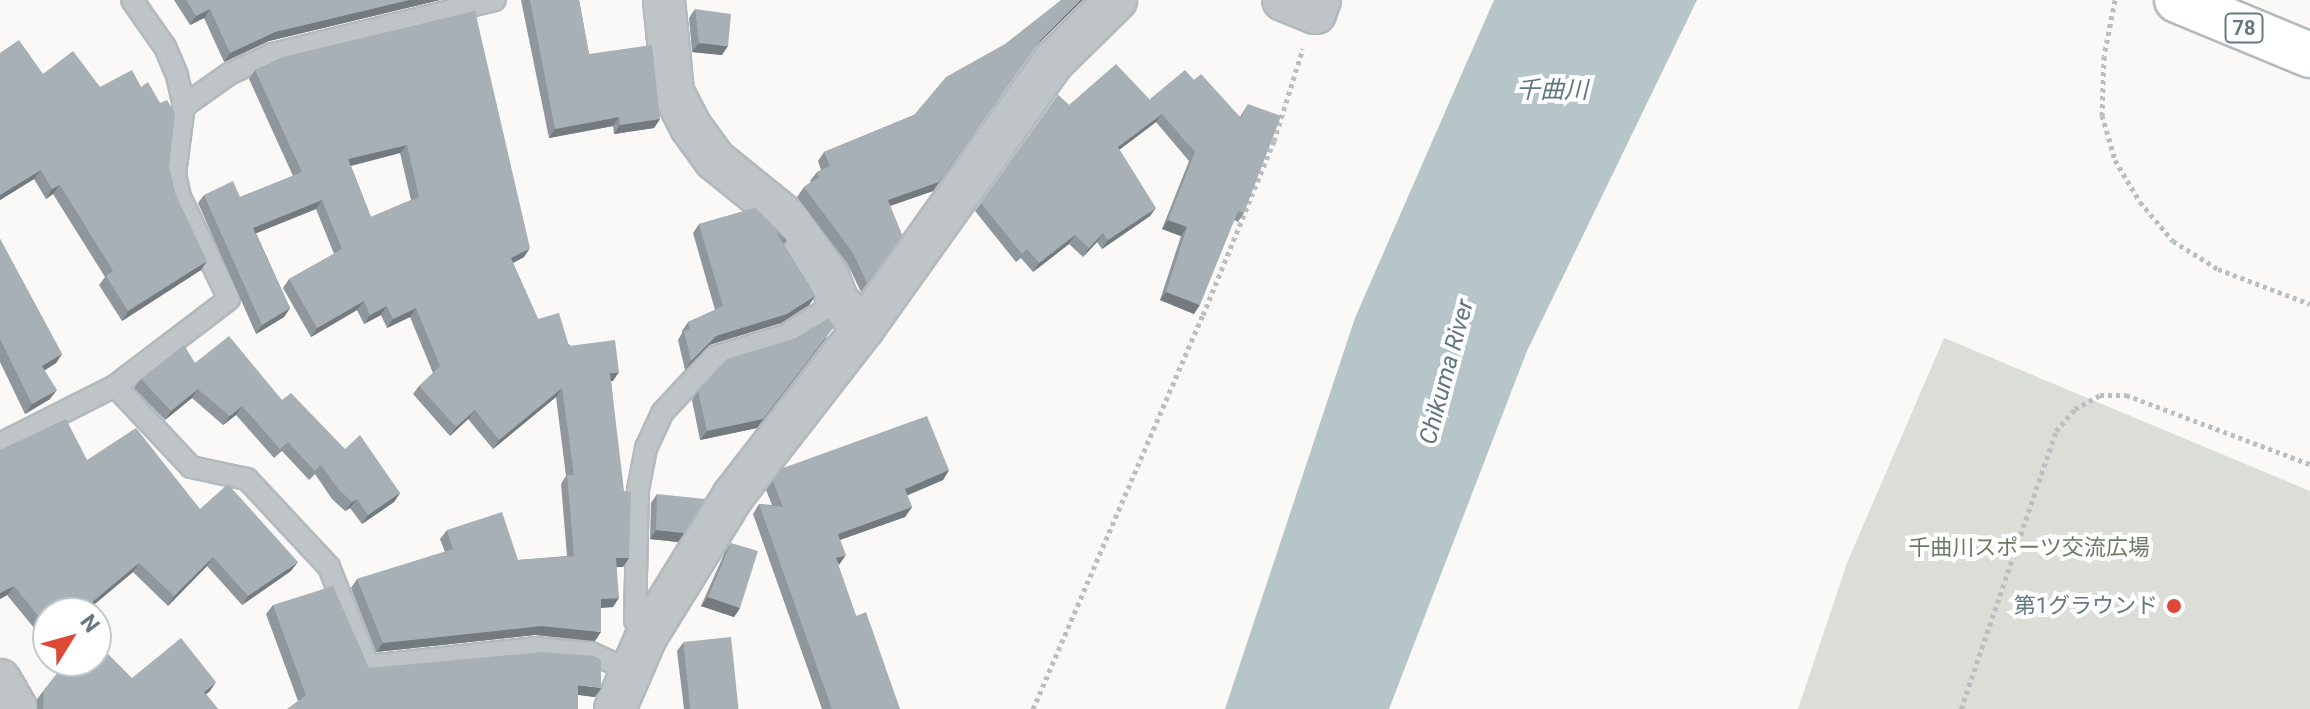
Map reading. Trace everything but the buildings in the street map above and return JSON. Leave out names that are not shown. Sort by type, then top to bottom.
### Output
[{"type":"main road","name":"78","points":[[2177,0],[2310,55]]},
{"type":"street","points":[[664,0],[673,92],[691,127],[715,160],[789,220],[851,315]]},
{"type":"street","points":[[615,709],[638,654],[733,496],[851,315],[1054,61],[1116,0]]},
{"type":"street","points":[[0,680],[17,709]]},
{"type":"lane","points":[[0,444],[115,386],[229,299],[180,197],[175,174],[184,106],[165,47],[132,0]]},
{"type":"lane","points":[[184,106],[229,74],[272,54],[495,0]]},
{"type":"lane","points":[[115,386],[191,467],[247,479],[329,567],[368,666],[536,648],[638,654],[635,620],[638,490],[646,448],[662,413],[714,357],[851,315]]},
{"type":"path","points":[[2115,0],[2104,56],[2102,115],[2115,160],[2140,202],[2173,241],[2218,269],[2310,304]]},
{"type":"path","points":[[1033,709],[1203,315],[1274,141],[1306,4]]},
{"type":"path","points":[[1961,709],[2056,431],[2075,409],[2100,395],[2126,395],[2310,464]]},
{"type":"green space","name":"千曲川スポーツ交流広場","points":[[1944,338],[2310,491],[2310,709],[1798,709],[1847,563]]},
{"type":"water","name":"千曲川","points":[[1494,0],[1697,0],[1527,351],[1389,709],[1225,709],[1355,318]]},
{"type":"place","name":"第1グラウンド","points":[[2174,606]]},
{"type":"water label","name":"Chikuma River","points":[[1447,372]]}]
